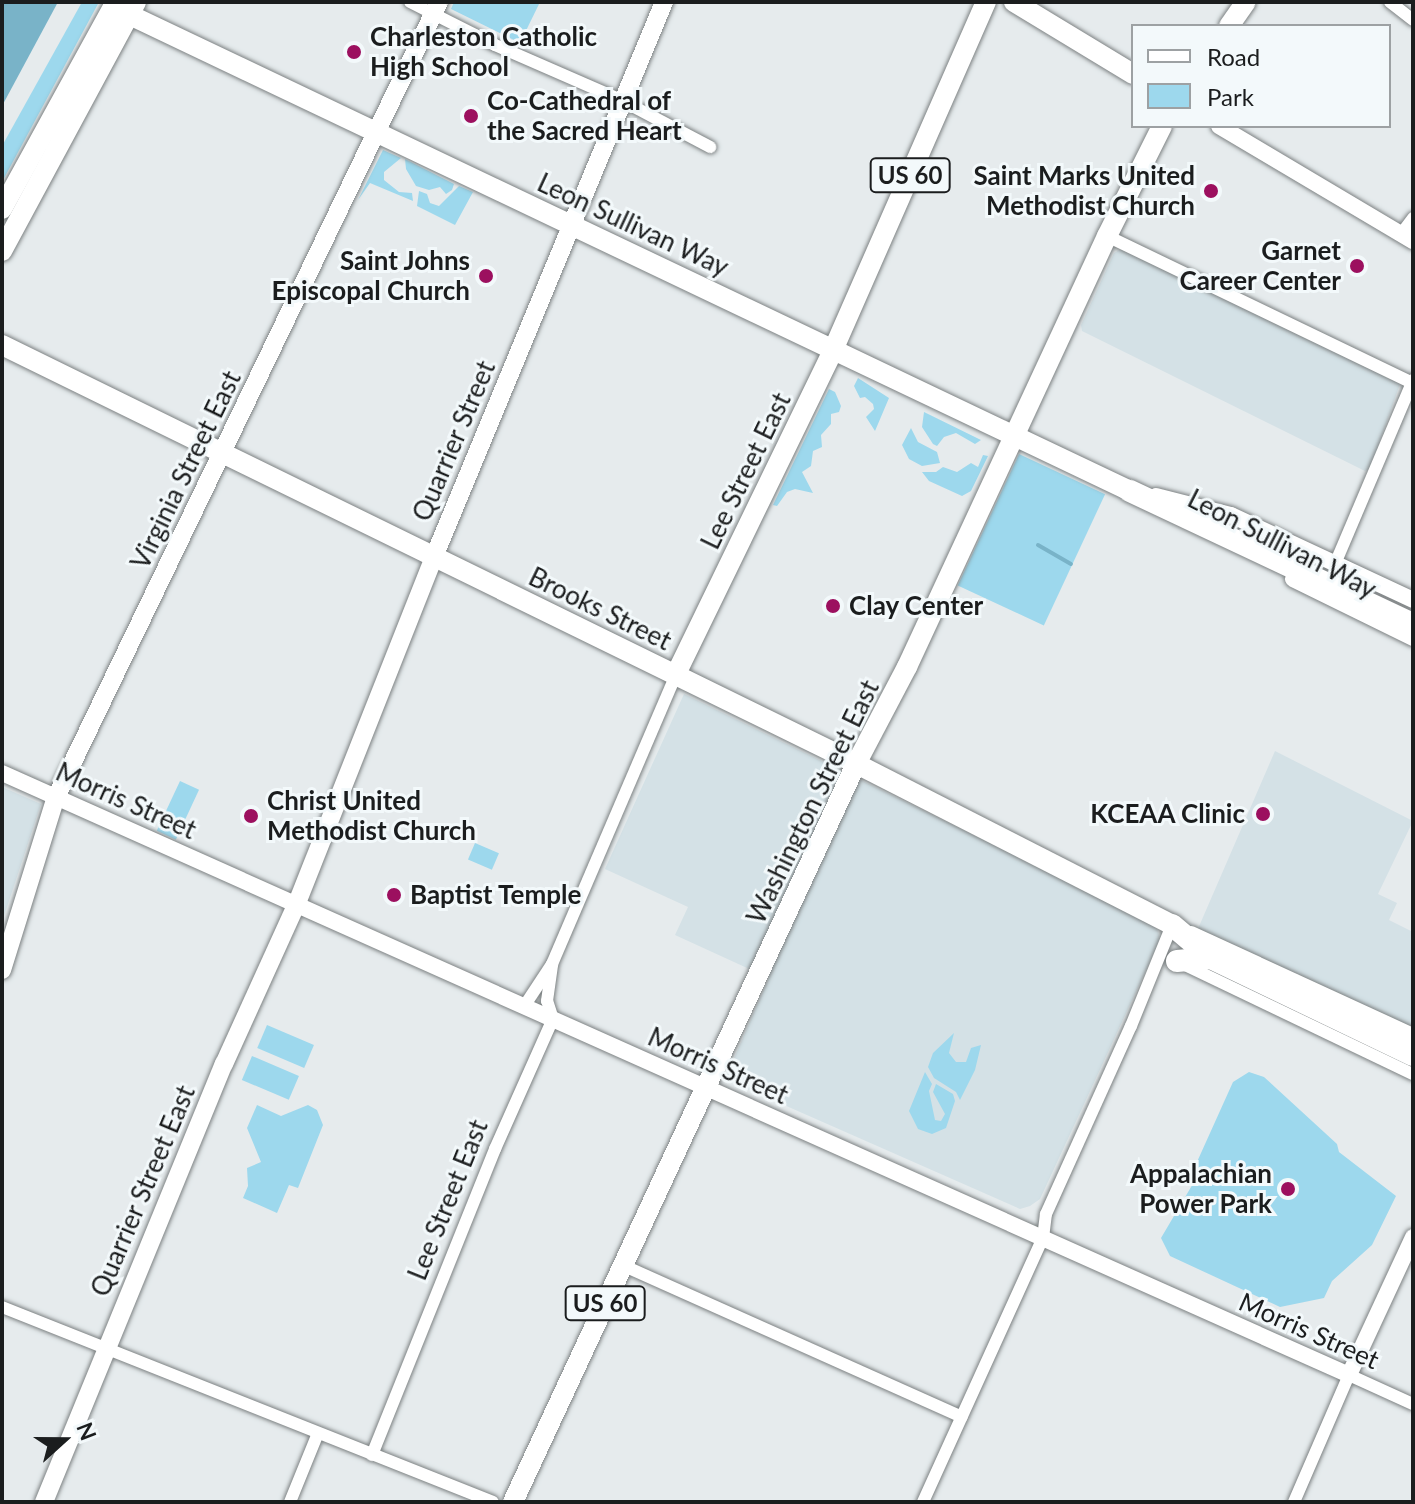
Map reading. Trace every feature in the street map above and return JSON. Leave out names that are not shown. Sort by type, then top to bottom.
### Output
[{"type":"highway","points":[[1130,491],[1404,619]]},
{"type":"highway","points":[[1172,925],[1211,958],[1296,1002],[1413,1055]]},
{"type":"highway","points":[[1177,961],[1211,958]]},
{"type":"main road","name":"Quarrier Street","points":[[297,903],[434,557],[664,2]]},
{"type":"main road","name":"Lee Street East","points":[[676,674],[834,348],[986,2]]},
{"type":"main road","points":[[1014,2],[1131,73]]},
{"type":"main road","points":[[1230,24],[1246,2]]},
{"type":"main road","name":"Leon Sullivan Way","points":[[124,6],[377,131],[1130,491]]},
{"type":"main road","points":[[2,209],[124,6]]},
{"type":"main road","points":[[2,251],[124,6]]},
{"type":"main road","name":"Virginia Street East","points":[[2,970],[56,797],[437,8]]},
{"type":"main road","name":"Washington Street East","points":[[514,1502],[856,764],[907,667],[1107,236],[1161,128]]},
{"type":"main road","name":"Brooks Street","points":[[2,345],[223,456],[676,674],[1172,925]]},
{"type":"main road","name":"Quarrier Street East","points":[[44,1502],[224,1064],[297,903]]},
{"type":"street","points":[[410,2],[437,8],[710,147]]},
{"type":"street","points":[[1390,2],[1413,20]]},
{"type":"street","points":[[1222,128],[1407,237],[1413,218]]},
{"type":"street","points":[[1107,236],[1413,381],[1335,564]]},
{"type":"street","name":"Leon Sullivan Way","points":[[1130,491],[1231,515],[1413,600]]},
{"type":"street","name":"Leon Sullivan Way","points":[[1130,491],[1187,528],[1413,638]]},
{"type":"street","name":"Lee Street East","points":[[525,1005],[552,964],[676,674]]},
{"type":"street","name":"Morris Street","points":[[2,773],[1413,1404]]},
{"type":"street","points":[[923,1502],[1043,1238],[1046,1214],[1172,925],[1413,1036]]},
{"type":"street","points":[[1154,972],[1177,961],[1413,1074]]},
{"type":"street","name":"Lee Street East","points":[[372,1455],[495,1149],[553,1019],[547,1001],[552,964]]},
{"type":"street","points":[[1294,1502],[1413,1237]]},
{"type":"street","points":[[622,1265],[962,1417]]},
{"type":"street","points":[[2,1307],[493,1502]]},
{"type":"street","points":[[290,1502],[318,1433]]},
{"type":"shaded area","points":[[2,2],[58,2],[2,106]]},
{"type":"shaded area","points":[[1121,249],[1400,384],[1370,469],[1365,471],[1082,331],[1081,325],[1114,253]]},
{"type":"shaded area","points":[[684,694],[1152,922],[1160,940],[1040,1199],[1030,1206],[1020,1209],[725,1079],[769,978],[675,935],[688,907],[605,869]]},
{"type":"shaded area","points":[[1275,751],[1413,821],[1378,894],[1397,903],[1389,920],[1413,932],[1413,1032],[1197,931]]},
{"type":"shaded area","points":[[2,787],[41,804],[3,919],[2,919]]},
{"type":"green space","points":[[82,2],[99,2],[2,182],[2,146]]},
{"type":"green space","points":[[454,2],[540,2],[520,43],[451,9]]},
{"type":"green space","points":[[383,150],[401,158],[384,172],[384,180],[399,192],[412,193],[413,201],[370,183],[358,200]]},
{"type":"green space","points":[[405,159],[454,184],[452,190],[446,194],[440,187],[429,190],[416,186],[406,169]]},
{"type":"green space","points":[[459,186],[473,192],[455,225],[417,206],[419,191],[427,194],[430,203],[439,206]]},
{"type":"green space","points":[[858,378],[889,398],[875,431],[866,417],[874,409],[873,404],[865,397],[860,398],[854,386]]},
{"type":"green space","points":[[829,389],[835,392],[841,406],[839,412],[831,414],[831,424],[821,435],[822,447],[813,451],[811,466],[802,472],[813,493],[795,489],[787,492],[777,506],[773,505]]},
{"type":"green space","points":[[924,412],[981,440],[975,444],[956,433],[944,437],[937,446],[922,427]]},
{"type":"green space","points":[[911,428],[918,442],[937,452],[940,463],[922,466],[909,459],[902,445]]},
{"type":"green space","points":[[1019,454],[1105,494],[1044,626],[958,585]]},
{"type":"green space","points":[[983,455],[988,456],[971,491],[962,496],[929,481],[922,472],[936,472],[943,467],[957,472],[971,463],[978,467]]},
{"type":"green space","points":[[180,781],[199,790],[176,840],[157,831]]},
{"type":"green space","points":[[475,843],[499,853],[492,870],[468,860]]},
{"type":"green space","points":[[267,1025],[314,1045],[304,1068],[257,1048]]},
{"type":"green space","points":[[954,1033],[949,1053],[956,1062],[966,1062],[971,1048],[981,1045],[975,1070],[960,1100],[956,1092],[934,1078],[928,1067],[933,1053]]},
{"type":"green space","points":[[252,1056],[299,1076],[289,1100],[242,1080]]},
{"type":"green space","points":[[925,1072],[932,1084],[929,1091],[935,1120],[941,1121],[945,1114],[933,1092],[936,1084],[953,1094],[955,1101],[946,1128],[932,1134],[918,1129],[909,1111]]},
{"type":"green space","name":"Appalachian Power Park","points":[[1249,1072],[1264,1077],[1337,1144],[1339,1152],[1396,1196],[1372,1245],[1332,1281],[1324,1298],[1280,1307],[1170,1256],[1161,1238],[1194,1182],[1192,1173],[1233,1082]]},
{"type":"green space","points":[[257,1105],[281,1116],[308,1105],[317,1110],[323,1125],[298,1188],[289,1185],[277,1213],[243,1198],[248,1186],[247,1168],[261,1162],[247,1128]]},
{"type":"waterway","points":[[1038,545],[1071,564]]},
{"type":"place","name":"Charleston Catholic High School","points":[[354,52]]},
{"type":"place","name":"Co-Cathedral of the Sacred Heart","points":[[471,116]]},
{"type":"place","name":"Saint Marks United Methodist Church","points":[[1211,191]]},
{"type":"place","name":"Garnet Career Center","points":[[1357,266]]},
{"type":"place","name":"Saint Johns Episcopal Church","points":[[486,276]]},
{"type":"place","name":"Clay Center","points":[[833,606]]},
{"type":"place","name":"KCEAA Clinic","points":[[1263,814]]},
{"type":"place","name":"Christ United Methodist Church","points":[[251,816]]},
{"type":"place","name":"Baptist Temple","points":[[394,895]]},
{"type":"place","name":"Appalachian Power Park","points":[[1288,1189]]}]
